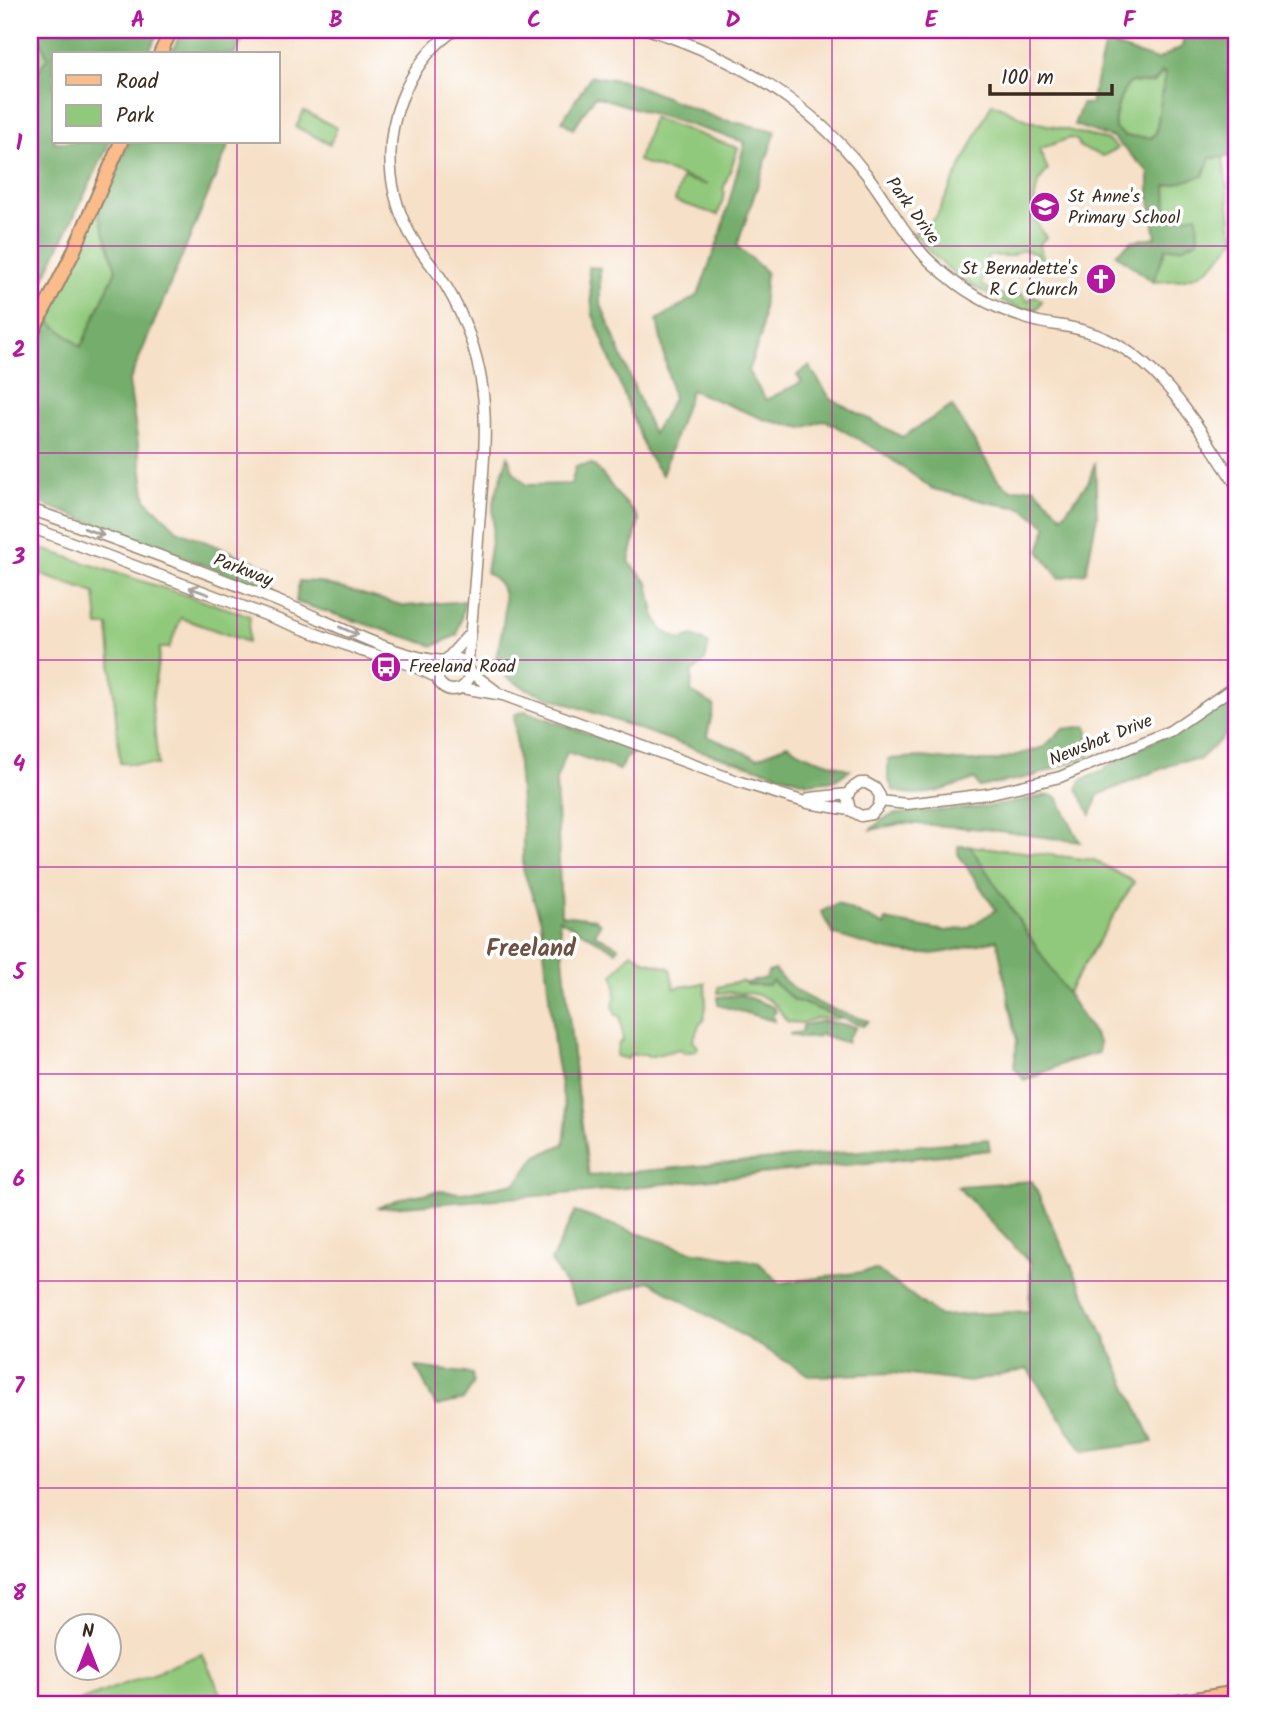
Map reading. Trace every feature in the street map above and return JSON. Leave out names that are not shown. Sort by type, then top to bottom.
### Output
[{"type":"main road","points":[[161,52],[171,30]]},
{"type":"main road","points":[[30,337],[72,255],[120,144]]},
{"type":"main road","points":[[1165,1704],[1237,1692]]},
{"type":"street","points":[[455,30],[437,43],[409,81],[392,134],[391,170],[396,200],[405,225],[447,287],[474,349],[479,368],[484,441],[468,680],[462,688]]},
{"type":"street","name":"Park Drive","points":[[650,30],[697,46],[741,68],[800,108],[854,159],[923,254],[960,286],[998,307],[1036,321],[1087,331],[1137,356],[1153,370],[1178,400],[1237,486]]},
{"type":"street","name":"Parkway","points":[[30,509],[286,604],[407,654],[446,660]]},
{"type":"street","name":"Parkway","points":[[30,527],[362,651],[411,665],[438,678]]},
{"type":"street","points":[[471,631],[439,666],[438,678],[447,689],[462,688],[503,695],[701,768],[808,803],[850,810],[857,815],[866,816],[876,811],[880,801],[875,788],[866,783],[855,785],[848,794],[850,810]]},
{"type":"street","points":[[446,660],[458,659],[503,695]]},
{"type":"street","name":"Newshot Drive","points":[[880,801],[907,804],[988,794],[1060,777],[1170,731],[1237,685]]},
{"type":"street","points":[[788,796],[816,799],[848,794]]},
{"type":"green space","points":[[30,30],[35,30],[48,57],[30,83]]},
{"type":"green space","points":[[36,30],[159,30],[149,52],[52,52],[52,144],[109,144],[30,307],[30,83],[48,57]]},
{"type":"green space","points":[[182,30],[248,30],[236,52],[172,52]]},
{"type":"green space","points":[[1185,30],[1237,30],[1237,156],[1210,158],[1203,176],[1166,186],[1167,220],[1197,215],[1198,240],[1184,247],[1166,248],[1153,282],[1116,254],[1132,241],[1156,237],[1149,194],[1149,172],[1113,138],[1074,125],[1082,104],[1091,104],[1105,43],[1157,60],[1182,47]],"holes":[[[1162,72],[1165,73],[1156,133],[1151,138],[1125,136],[1115,129],[1115,117],[1127,86],[1131,82],[1153,82]]]},
{"type":"green space","points":[[1162,72],[1166,73],[1156,133],[1151,138],[1125,136],[1115,129],[1115,117],[1124,91],[1131,82],[1154,83]]},
{"type":"green space","points":[[591,76],[626,81],[719,119],[776,131],[737,246],[766,272],[761,335],[748,371],[766,400],[802,382],[797,375],[809,366],[830,398],[902,437],[952,406],[998,480],[1011,490],[1034,487],[1062,516],[1089,481],[1095,462],[1097,516],[1086,573],[1059,578],[1039,551],[1047,526],[1022,508],[933,489],[884,454],[825,420],[803,428],[766,420],[691,390],[662,475],[647,454],[593,315],[588,267],[600,268],[600,302],[653,434],[673,399],[657,320],[698,295],[721,233],[745,142],[595,96],[573,129],[562,121]]},
{"type":"green space","points":[[992,103],[1027,120],[1107,140],[1118,148],[1103,156],[1080,147],[1077,140],[1070,138],[1039,149],[1048,170],[1038,185],[1035,203],[1037,222],[1046,237],[1039,245],[1044,260],[1041,271],[1035,270],[1038,254],[1022,250],[1011,256],[988,256],[981,285],[1011,299],[1021,293],[1027,301],[1035,296],[1042,301],[1032,311],[1000,300],[959,277],[914,233],[936,217]]},
{"type":"green space","points":[[304,111],[337,128],[330,144],[296,127]]},
{"type":"green space","points":[[653,118],[738,148],[723,190],[725,192],[718,215],[675,201],[682,178],[708,185],[638,161]]},
{"type":"green space","points":[[128,144],[229,144],[129,382],[146,500],[177,530],[272,569],[275,592],[30,499],[30,354],[47,319],[81,347],[116,270],[97,208]]},
{"type":"green space","points":[[1223,157],[1232,228],[1237,237],[1202,273],[1183,279],[1153,282],[1166,248],[1184,247],[1167,220],[1166,186],[1203,176],[1210,158]]},
{"type":"green space","points":[[97,208],[116,270],[81,348],[47,319]]},
{"type":"green space","points":[[508,456],[513,471],[526,485],[571,484],[576,466],[592,464],[639,520],[629,562],[648,583],[654,614],[663,631],[681,640],[693,636],[709,644],[705,661],[692,673],[691,692],[714,705],[707,736],[757,758],[788,744],[810,756],[850,770],[835,780],[808,783],[698,750],[527,689],[506,677],[495,663],[505,611],[503,590],[486,572],[493,529],[493,503]]},
{"type":"green space","points":[[30,545],[250,616],[248,642],[181,618],[169,648],[160,648],[152,703],[158,765],[120,763],[108,626],[98,626],[95,593],[30,571]]},
{"type":"green space","points":[[299,581],[319,582],[405,606],[465,601],[457,635],[434,646],[296,602]]},
{"type":"green space","points":[[1237,687],[1237,711],[1232,715],[1237,724],[1199,760],[1180,761],[1098,795],[1091,815],[1077,789],[1081,780],[1103,771],[1110,764],[1184,726]]},
{"type":"green space","points":[[525,711],[636,751],[624,760],[620,770],[567,752],[556,780],[561,915],[595,919],[600,924],[595,934],[618,947],[616,951],[559,919],[589,1176],[988,1139],[990,1150],[587,1192],[377,1208],[401,1198],[440,1191],[462,1193],[516,1183],[537,1156],[564,1144],[567,1118],[555,1053],[541,921],[523,869],[523,829],[514,715]]},
{"type":"green space","points":[[1087,726],[1091,755],[1034,776],[979,787],[975,779],[924,794],[893,790],[888,778],[888,759],[923,757],[957,761],[996,761],[1044,747],[1063,729]]},
{"type":"green space","points":[[1048,795],[1057,797],[1080,842],[984,829],[904,823],[870,830],[883,819],[895,814],[988,807]]},
{"type":"green space","points":[[958,846],[970,846],[1099,1042],[1099,1053],[1069,1061],[1025,1081],[1014,1067],[1017,1041],[997,940],[949,951],[920,954],[887,950],[833,934],[821,912],[837,903],[885,926],[885,920],[946,931],[967,928],[996,910],[958,854]]},
{"type":"green space","points":[[970,846],[1094,860],[1134,882],[1066,995]]},
{"type":"green space","points":[[632,952],[645,961],[670,968],[674,988],[705,983],[704,1020],[699,1025],[693,1041],[698,1047],[696,1051],[684,1053],[680,1049],[648,1057],[646,1054],[630,1055],[628,1059],[616,1056],[619,1043],[623,1041],[620,1016],[616,1015],[613,1005],[616,990],[613,975]]},
{"type":"green space","points":[[775,970],[806,996],[830,1008],[868,1021],[863,1026],[794,1000],[772,981],[769,985],[746,983],[766,978],[768,972]]},
{"type":"green space","points":[[742,981],[747,985],[772,981],[794,1000],[845,1019],[817,1018],[801,1023],[788,1022],[776,1006],[761,996],[718,993],[718,987]]},
{"type":"green space","points":[[742,995],[773,1007],[776,1012],[772,1015],[774,1021],[718,1005],[718,997]]},
{"type":"green space","points":[[824,1021],[856,1027],[847,1043],[820,1034],[818,1037],[802,1038],[789,1034],[802,1032],[803,1025]]},
{"type":"green space","points":[[1032,1181],[1153,1442],[1083,1452],[1028,1369],[970,1382],[892,1373],[811,1376],[649,1281],[578,1305],[551,1261],[575,1212],[690,1251],[758,1262],[780,1283],[877,1270],[940,1316],[1029,1311],[1031,1264],[957,1186]]},
{"type":"green space","points":[[416,1367],[472,1374],[473,1385],[463,1400],[436,1406]]},
{"type":"green space","points":[[202,1654],[226,1704],[72,1704]]},
{"type":"place","name":"St Anne's Primary School","points":[[1045,207]]},
{"type":"place","name":"St Bernadette's R C Church","points":[[1101,279]]},
{"type":"place","name":"Freeland Road","points":[[386,667]]},
{"type":"district","name":"Freeland","points":[[531,949]]}]
